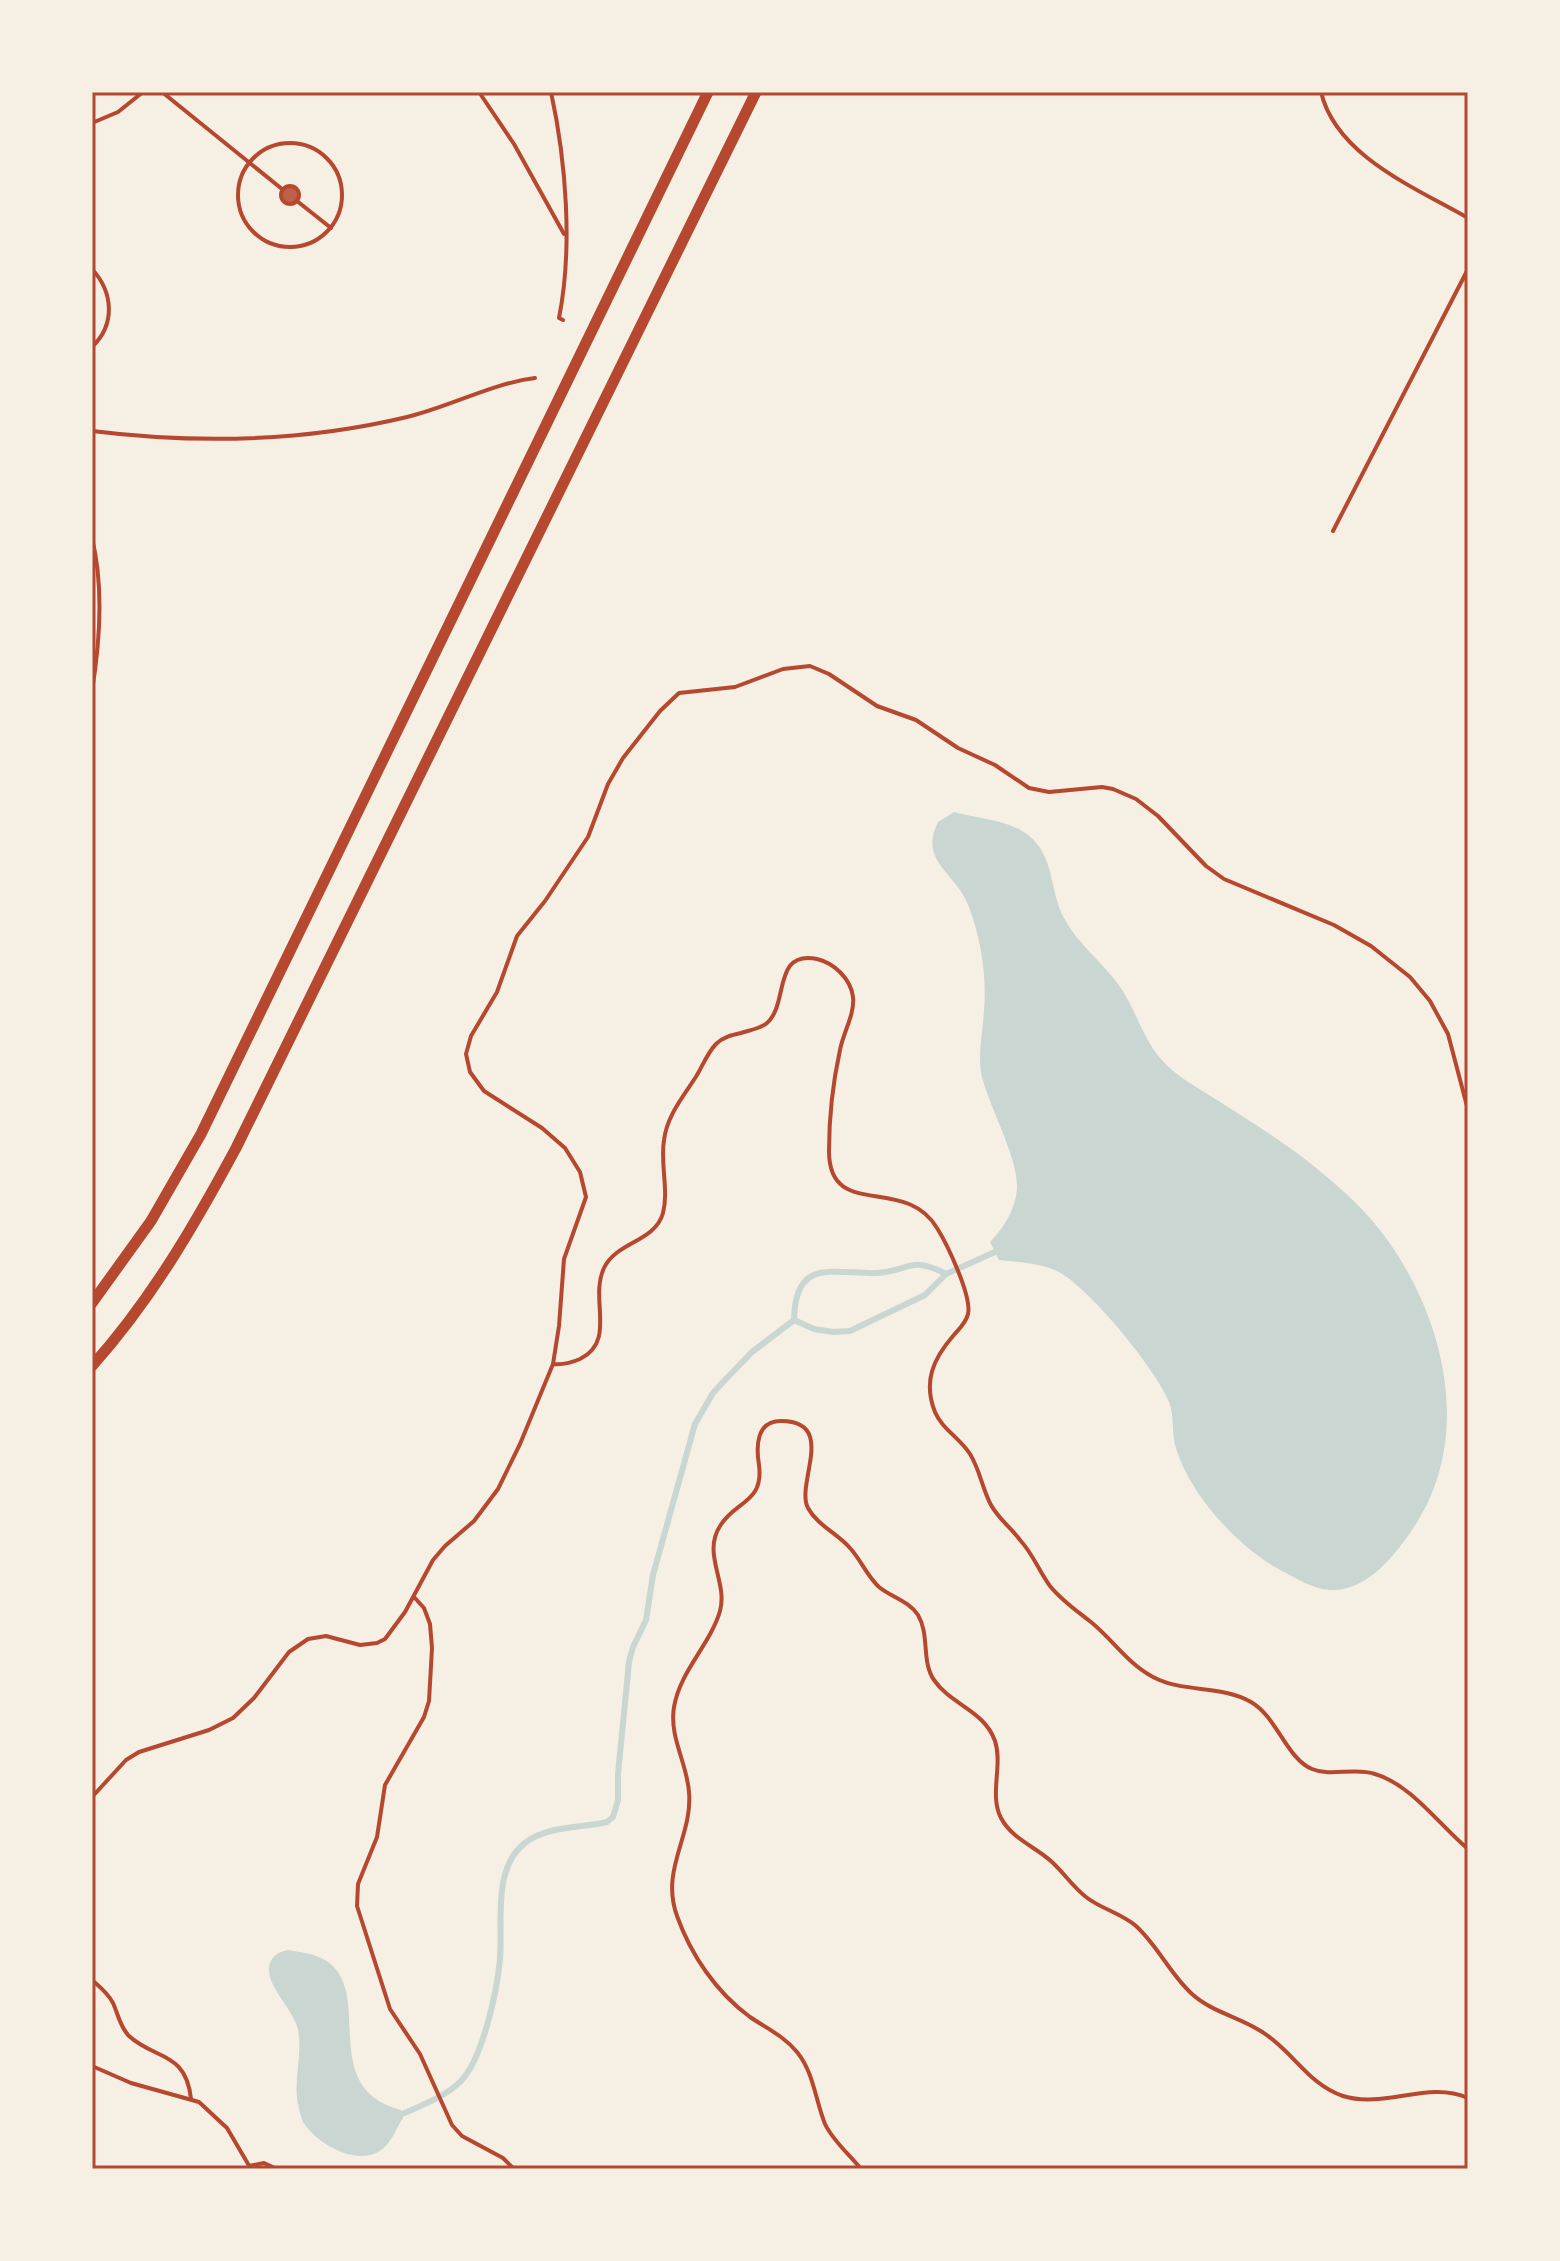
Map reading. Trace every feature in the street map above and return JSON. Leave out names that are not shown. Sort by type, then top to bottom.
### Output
[{"type":"street","points":[[92,1303],[134,1246],[201,1134],[708,92]]},
{"type":"street","points":[[92,1366],[130,1322],[158,1282],[236,1148],[756,92]]},
{"type":"lane","points":[[1321,92],[1332,121],[1348,142],[1373,162],[1468,218]]},
{"type":"lane","points":[[1333,531],[1468,269]]},
{"type":"lane","points":[[92,538],[99,608],[92,691]]},
{"type":"lane","points":[[92,1797],[126,1760],[139,1752],[209,1730],[233,1718],[254,1698],[289,1652],[302,1642],[319,1636],[360,1645],[377,1643],[394,1630],[439,1553],[474,1521],[498,1489],[553,1364],[564,1259],[585,1205],[584,1185],[574,1160],[553,1136],[484,1091],[470,1072],[466,1054],[471,1036],[497,992],[517,936],[588,837],[615,771],[652,720],[674,696],[684,691],[735,687],[783,669],[810,666],[829,674],[877,706],[916,720],[1029,788],[1049,792],[1102,787],[1136,799],[1158,816],[1206,866],[1224,879],[1334,925],[1371,946],[1410,977],[1430,1001],[1448,1034],[1468,1110]]},
{"type":"lane","points":[[553,1364],[572,1362],[595,1349],[600,1337],[598,1292],[603,1270],[614,1254],[652,1231],[661,1218],[664,1207],[663,1140],[670,1118],[716,1044],[769,1021],[777,1005],[786,971],[798,960],[814,958],[828,963],[843,974],[853,993],[836,1068],[829,1152],[834,1174],[840,1184],[853,1193],[896,1198],[924,1211],[937,1228],[967,1299],[968,1313],[964,1323],[937,1356],[929,1388],[940,1422],[973,1459],[992,1509],[1022,1542],[1053,1590],[1148,1675],[1173,1685],[1246,1699],[1265,1713],[1301,1763],[1322,1771],[1361,1771],[1379,1775],[1411,1797],[1468,1849]]},
{"type":"lane","points":[[861,2169],[825,2125],[812,2079],[802,2059],[786,2040],[741,2010],[719,1988],[681,1927],[673,1903],[673,1869],[690,1796],[675,1740],[673,1709],[685,1674],[719,1613],[721,1599],[713,1557],[714,1537],[724,1519],[750,1500],[756,1490],[760,1475],[757,1441],[767,1425],[776,1421],[792,1422],[808,1434],[812,1457],[805,1497],[809,1510],[853,1551],[876,1583],[916,1612],[923,1627],[927,1663],[934,1680],[990,1730],[998,1757],[998,1810],[1015,1835],[1048,1858],[1086,1897],[1126,1918],[1141,1930],[1197,1999],[1263,2032],[1318,2083],[1343,2096],[1359,2099],[1440,2091],[1468,2098]]},
{"type":"lane","points":[[414,1597],[424,1608],[430,1624],[429,1701],[420,1724],[387,1779],[377,1837],[360,1877],[357,1899],[361,1923],[376,1959],[390,2009],[420,2054],[452,2125],[462,2136],[503,2158],[514,2169]]},
{"type":"lane","points":[[92,1980],[107,1994],[128,2035],[162,2053],[180,2068],[188,2082],[191,2099]]},
{"type":"lane","points":[[92,2066],[131,2083],[191,2099],[206,2107],[227,2128],[250,2167],[264,2163],[277,2169]]},
{"type":"path","points":[[92,123],[118,112],[143,92]]},
{"type":"path","points":[[162,92],[282,189]]},
{"type":"path","points":[[479,92],[514,144],[565,237]]},
{"type":"path","points":[[551,92],[563,176],[565,237],[559,318],[563,320]]},
{"type":"path","points":[[284,143],[311,147],[323,154],[339,176],[342,189],[342,203],[331,228],[321,237],[296,247],[269,243],[257,236],[241,214],[238,201],[242,174],[249,162],[259,153],[284,143]]},
{"type":"path","points":[[286,186],[296,188],[299,191],[297,201],[284,202],[280,193],[282,189],[286,186]]},
{"type":"path","points":[[297,201],[331,228]]},
{"type":"path","points":[[92,269],[102,280],[110,306],[104,333],[92,347]]},
{"type":"path","points":[[92,431],[220,439],[322,433],[415,415],[535,378]]},
{"type":"shaded area","points":[[954,812],[1011,826],[1037,843],[1047,863],[1064,918],[1118,984],[1160,1058],[1179,1076],[1301,1156],[1353,1200],[1380,1230],[1421,1298],[1435,1336],[1444,1375],[1447,1414],[1443,1453],[1433,1491],[1414,1527],[1379,1569],[1356,1585],[1330,1590],[1310,1585],[1264,1560],[1232,1534],[1192,1484],[1176,1448],[1169,1402],[1151,1370],[1121,1331],[1087,1295],[1059,1272],[1038,1265],[999,1260],[990,1242],[1012,1210],[1016,1176],[982,1077],[980,1051],[985,984],[977,932],[963,895],[936,858],[933,847],[938,822]]},
{"type":"shaded area","points":[[288,1950],[319,1957],[337,1970],[345,1989],[352,2059],[359,2080],[374,2098],[401,2110],[403,2118],[390,2141],[378,2152],[358,2156],[336,2150],[303,2122],[297,2095],[298,2030],[273,1984],[269,1969],[275,1956]]},
{"type":"building","points":[[290,187],[298,195],[290,203],[282,195]]},
{"type":"waterway","points":[[402,2114],[455,2087],[476,2057],[496,1988],[503,1881],[515,1854],[525,1843],[543,1833],[607,1822],[613,1817],[618,1800],[629,1662],[646,1620],[653,1575],[695,1424],[713,1393],[752,1352],[794,1320],[814,1329],[850,1331],[925,1295],[946,1274],[995,1252]]},
{"type":"waterway","points":[[794,1320],[801,1287],[808,1278],[818,1274],[885,1272],[916,1265],[946,1274]]}]
